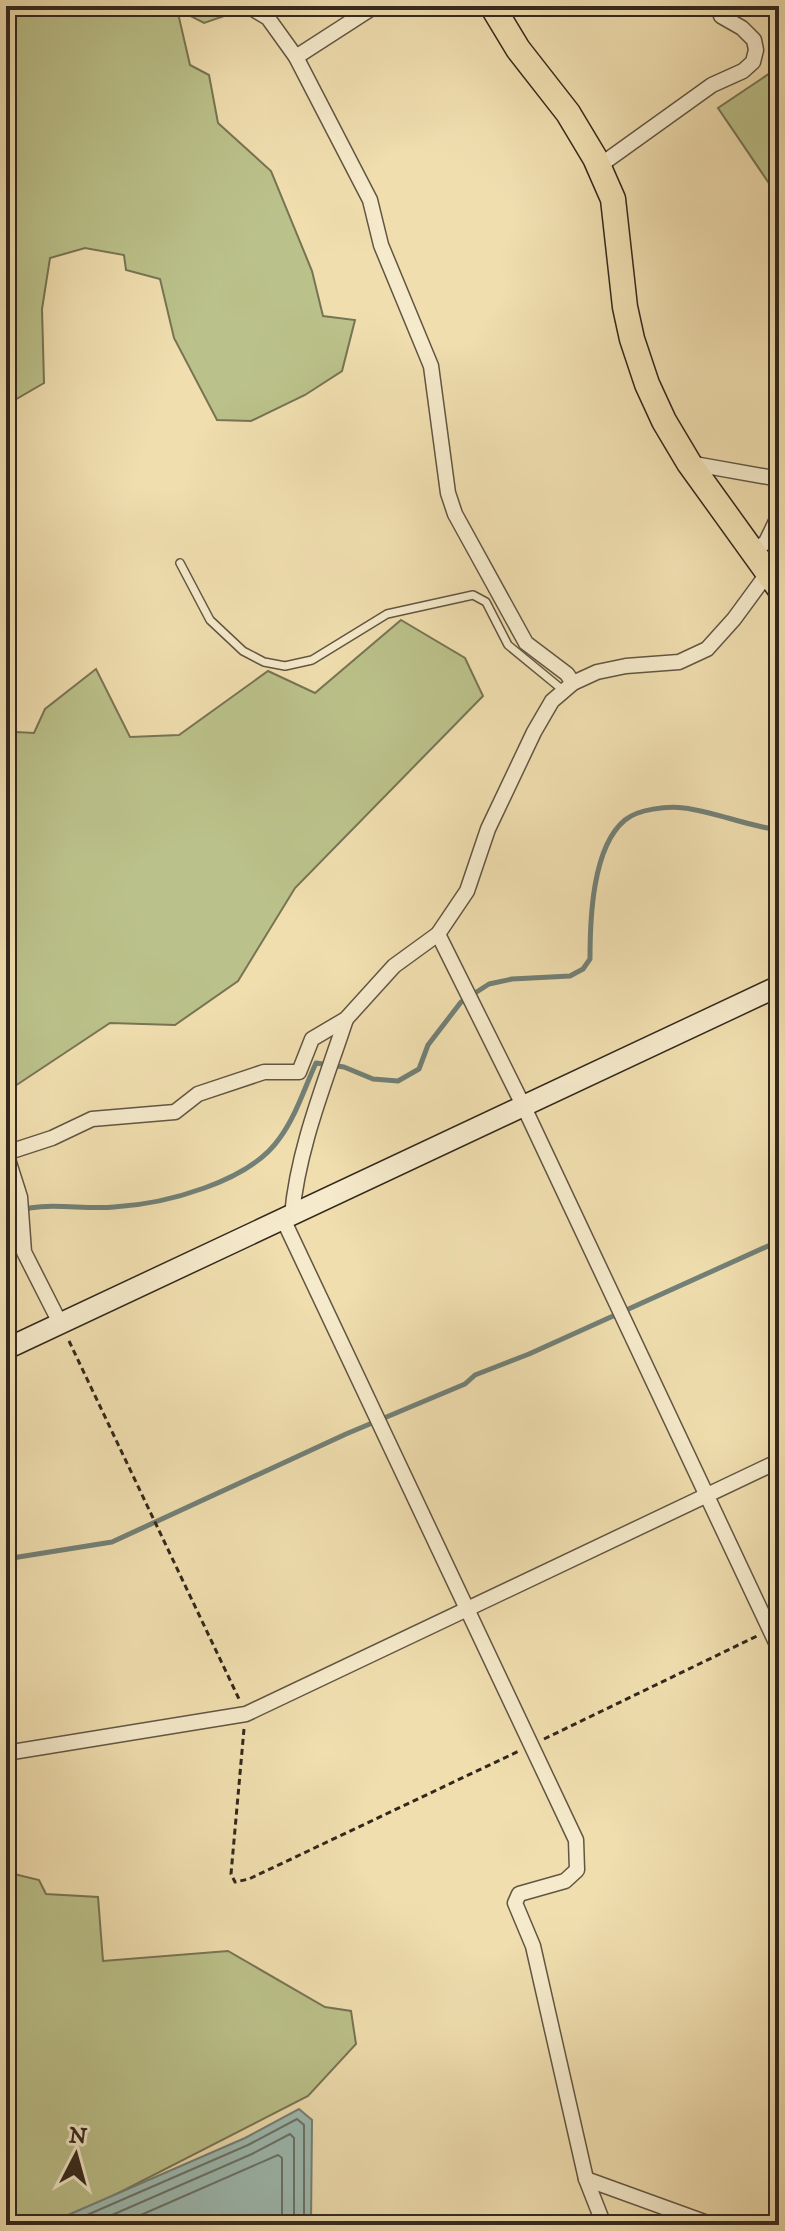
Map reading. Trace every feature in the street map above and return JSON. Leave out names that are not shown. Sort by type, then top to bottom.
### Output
[{"type":"main road","points":[[492,6],[518,49],[568,113],[599,166],[613,199],[625,307],[632,339],[664,421],[689,463],[773,581]]},
{"type":"street","points":[[248,6],[268,18],[296,57],[370,200],[381,245],[431,366],[448,493],[455,514],[526,643],[567,674],[568,687]]},
{"type":"street","points":[[296,57],[375,6]]},
{"type":"street","points":[[599,166],[712,85],[743,71],[753,62],[756,50],[754,40],[742,28],[721,16]]},
{"type":"street","points":[[689,463],[779,479]]},
{"type":"street","points":[[752,553],[766,542],[779,515]]},
{"type":"street","points":[[60,1323],[24,1252],[20,1197],[6,1153],[52,1138],[92,1119],[175,1112],[198,1094],[251,1076],[264,1072],[299,1072],[312,1039],[346,1019],[394,966],[438,934],[467,891],[488,829],[552,701],[568,687],[597,672],[626,666],[679,662],[707,649],[773,581]]},
{"type":"street","points":[[438,934],[523,1105],[779,1649]]},
{"type":"street","points":[[6,1349],[779,986]]},
{"type":"street","points":[[346,1019],[305,1144],[287,1217],[465,1609],[576,1840],[577,1870],[565,1881],[519,1894],[515,1903],[533,1946],[586,2179],[604,2225]]},
{"type":"street","points":[[6,1753],[246,1714],[779,1461]]},
{"type":"street","points":[[586,2179],[713,2225]]},
{"type":"lane","points":[[180,563],[210,620],[243,651],[264,662],[285,666],[312,660],[387,614],[473,595],[486,602],[508,645],[568,687]]},
{"type":"path","points":[[60,1323],[246,1714],[231,1874],[235,1882],[249,1879],[770,1629]]},
{"type":"green space","points":[[13,6],[234,6],[233,13],[204,23],[177,9],[190,65],[209,75],[218,123],[271,171],[312,271],[323,316],[355,320],[342,371],[305,395],[251,421],[217,420],[174,338],[160,279],[126,270],[124,255],[85,248],[50,258],[42,309],[44,383],[6,405],[6,30],[16,30]]},
{"type":"green space","points":[[779,67],[779,198],[718,108]]},
{"type":"green space","points":[[401,620],[465,658],[483,696],[295,888],[238,981],[175,1025],[110,1023],[6,1092],[6,744],[16,732],[34,733],[45,709],[96,669],[130,737],[179,735],[268,671],[315,693]]},
{"type":"green space","points":[[14,1874],[39,1880],[46,1894],[98,1897],[103,1961],[228,1951],[325,2007],[351,2011],[356,2044],[308,2096],[56,2225],[6,2225],[6,1878]]},
{"type":"water","points":[[299,2109],[312,2120],[311,2225],[45,2225],[245,2138]]},
{"type":"waterway","points":[[6,1214],[46,1206],[100,1208],[135,1205],[181,1196],[227,1179],[265,1154],[279,1139],[295,1112],[316,1063],[344,1067],[373,1079],[398,1081],[419,1069],[428,1045],[461,1002],[489,984],[512,979],[570,976],[583,969],[590,959],[592,905],[599,866],[614,832],[637,813],[669,807],[684,808],[779,830]]},
{"type":"waterway","points":[[6,1559],[112,1542],[346,1434],[465,1384],[475,1375],[529,1354],[779,1241]]}]
